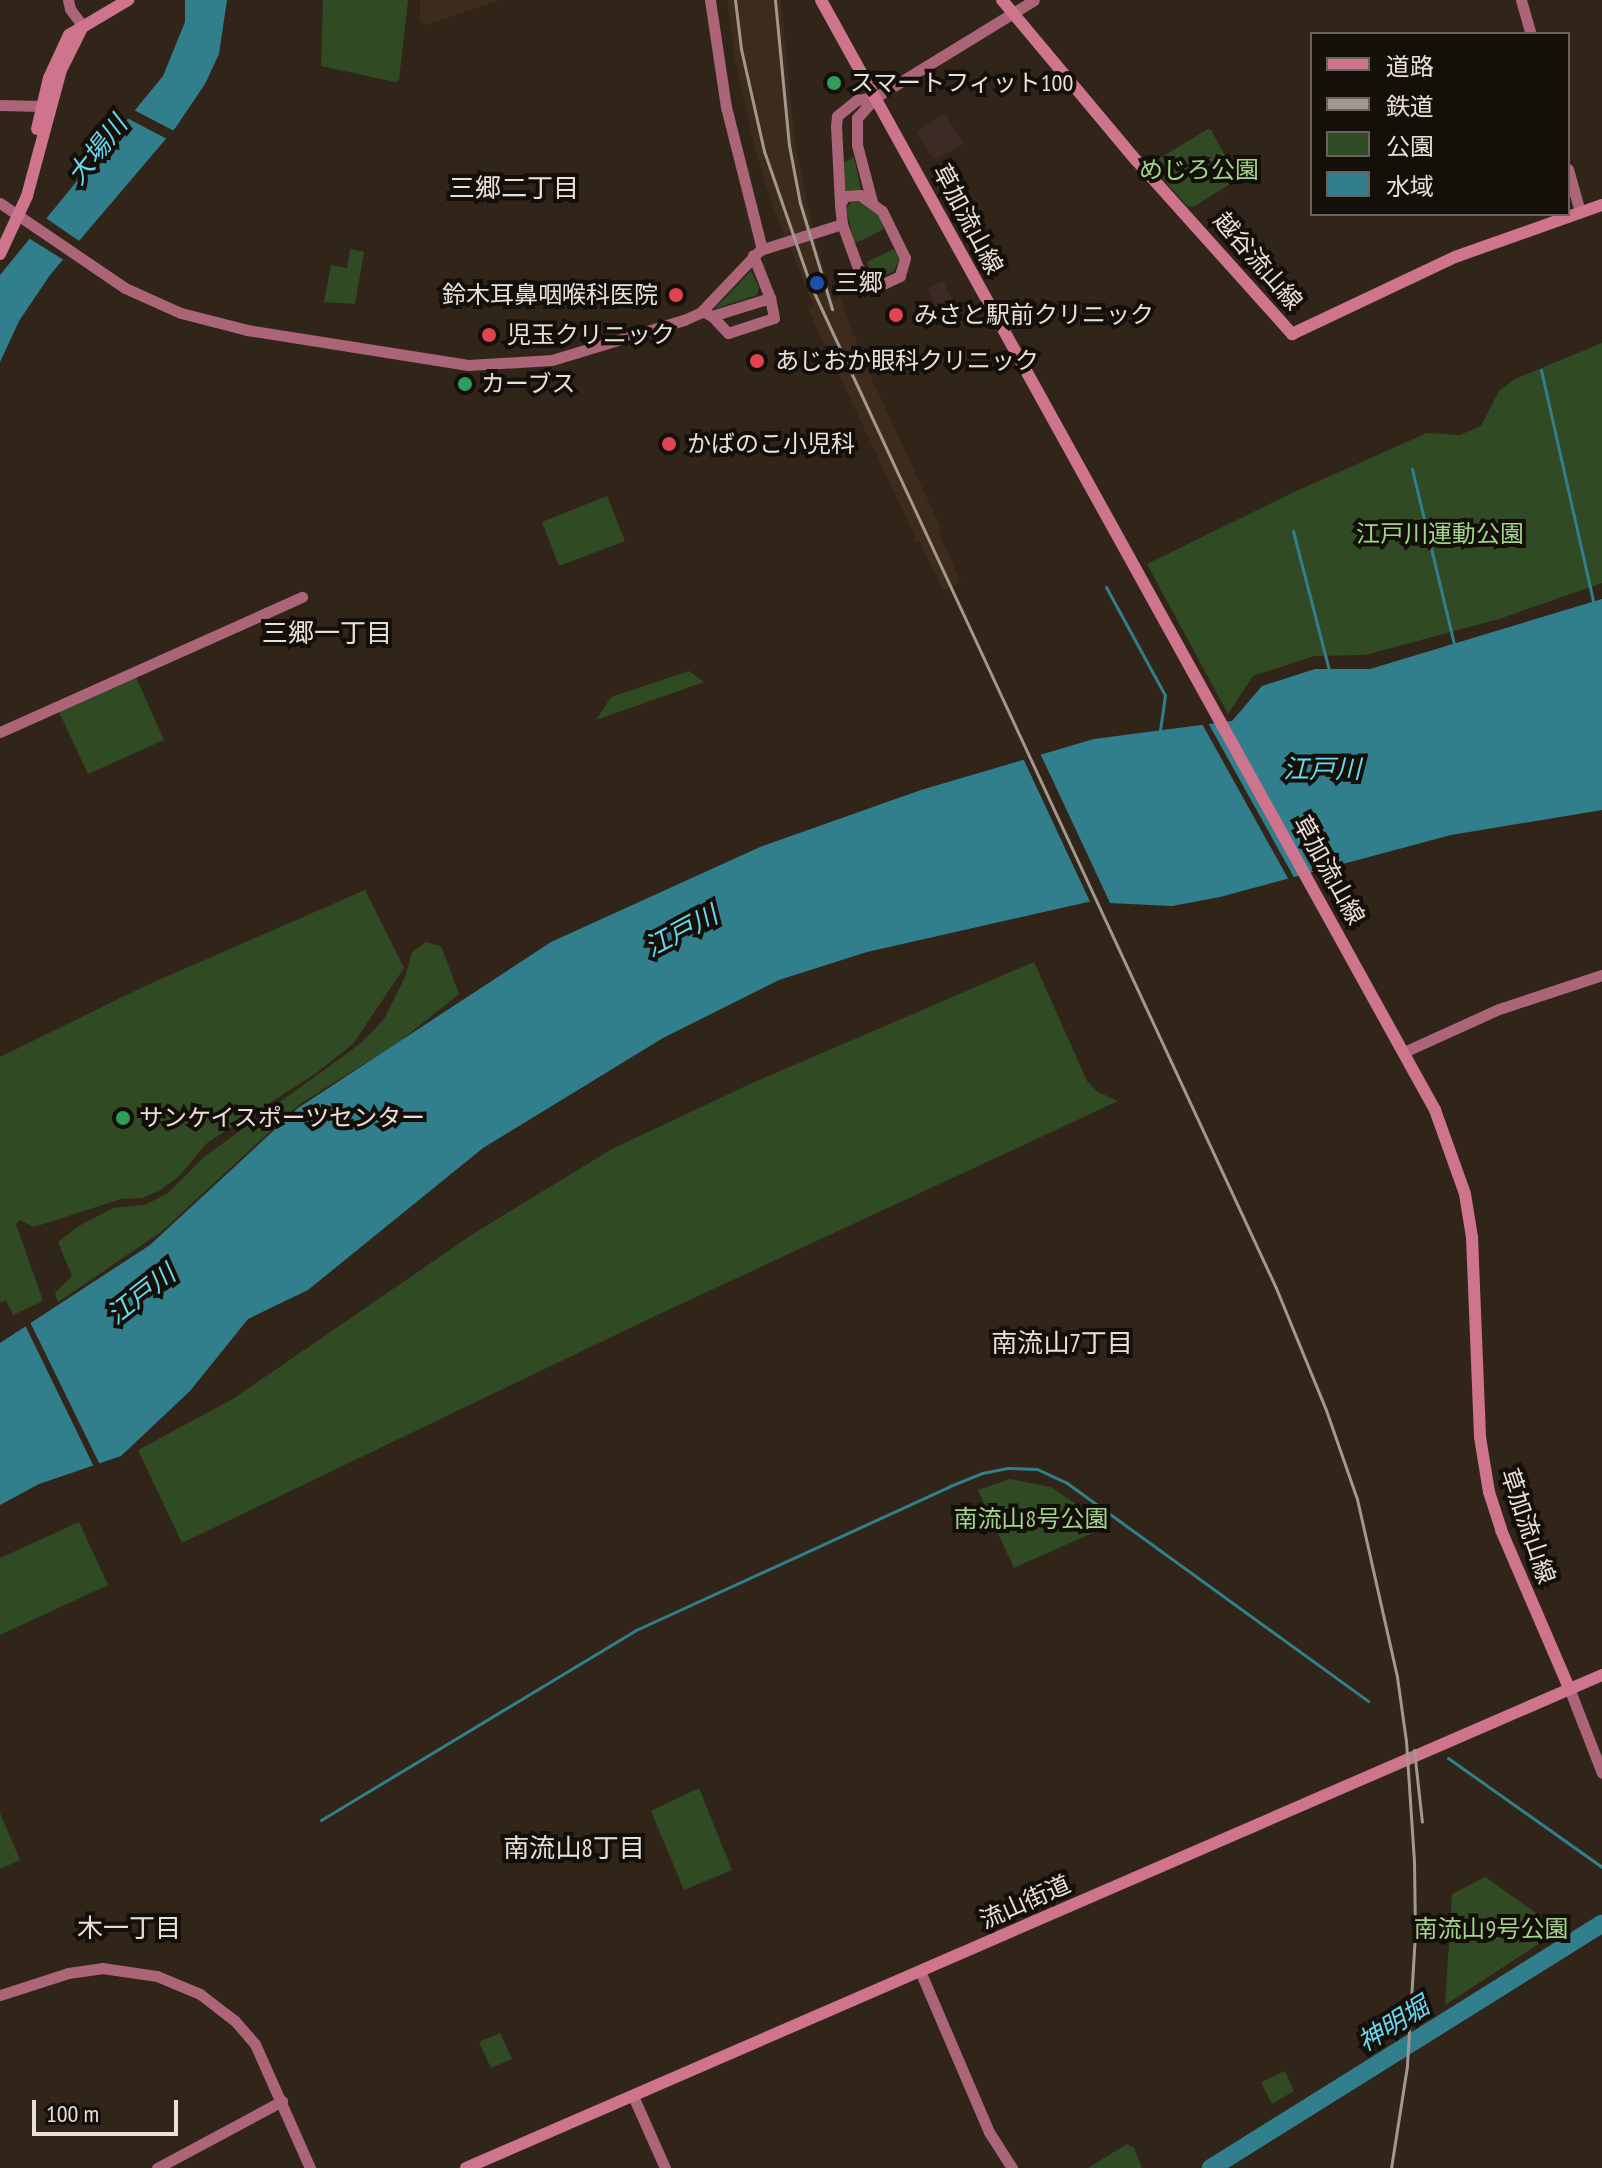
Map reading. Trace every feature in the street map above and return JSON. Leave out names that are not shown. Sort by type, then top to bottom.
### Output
[{"type":"main road","points":[[32,176],[42,106],[60,48],[69,35],[128,0]]},
{"type":"main road","name":"草加流山線","points":[[821,0],[1402,1048],[1444,1131],[1465,1194],[1472,1237],[1480,1437],[1489,1492],[1501,1530],[1569,1688]]},
{"type":"main road","name":"越谷流山線","points":[[1002,0],[1136,160],[1292,334],[1455,257],[1569,216]]},
{"type":"main road","points":[[0,254],[20,215],[61,70],[83,26]]},
{"type":"main road","name":"越谷流山線","points":[[1570,216],[1602,205]]},
{"type":"main road","name":"流山街道","points":[[466,2168],[1602,1675]]},
{"type":"street","points":[[68,0],[83,26]]},
{"type":"street","points":[[706,315],[728,333],[760,324],[775,315],[726,107],[710,0]]},
{"type":"street","points":[[872,202],[865,184],[854,126],[876,97],[1034,0]]},
{"type":"street","points":[[1521,0],[1530,32]]},
{"type":"street","points":[[840,204],[848,195],[860,195],[885,214],[905,258],[900,276],[885,283],[870,280],[858,268],[842,224],[840,204],[837,116],[857,100],[876,97]]},
{"type":"street","points":[[0,105],[42,106]]},
{"type":"street","points":[[1570,176],[1580,212]]},
{"type":"street","points":[[0,203],[145,298],[204,320],[468,365],[552,360],[770,298]]},
{"type":"street","points":[[706,315],[758,252],[842,224]]},
{"type":"street","points":[[0,732],[302,597]]},
{"type":"street","points":[[1402,1048],[1499,1009],[1602,975]]},
{"type":"street","points":[[1569,1688],[1602,1773]]},
{"type":"street","points":[[0,1995],[68,1973],[102,1968],[135,1970],[186,1986],[213,2002],[245,2031],[262,2055],[310,2168]]},
{"type":"street","points":[[920,1971],[989,2132],[1012,2168]]},
{"type":"street","points":[[633,2096],[665,2168]]},
{"type":"street","points":[[157,2168],[282,2101]]},
{"type":"shaded area","points":[[420,0],[499,0],[425,25],[420,21]]},
{"type":"shaded area","points":[[727,0],[781,0],[795,144],[816,244],[833,300],[840,298],[864,362],[938,522],[942,532],[939,534],[961,582],[944,590],[919,541],[914,543],[914,534],[808,309],[814,306],[774,210],[756,153],[735,60]]},
{"type":"shaded area","points":[[945,113],[963,144],[937,159],[933,158],[916,132]]},
{"type":"shaded area","points":[[943,281],[958,309],[941,318],[927,289]]},
{"type":"green space","points":[[323,0],[408,0],[399,80],[395,82],[321,66]]},
{"type":"green space","name":"めじろ公園","points":[[1208,129],[1238,179],[1193,207],[1187,206],[1150,164]]},
{"type":"green space","points":[[854,157],[861,190],[845,191],[843,163]]},
{"type":"green space","points":[[852,202],[861,202],[879,215],[884,229],[858,242],[854,241],[846,208]]},
{"type":"green space","points":[[350,249],[364,252],[355,304],[324,302],[331,265],[347,268]]},
{"type":"green space","points":[[894,249],[900,257],[894,271],[885,275],[870,270],[867,262]]},
{"type":"green space","points":[[751,271],[759,287],[757,295],[714,309]]},
{"type":"green space","name":"江戸川運動公園","points":[[1602,343],[1602,583],[1499,619],[1365,655],[1314,656],[1253,676],[1228,714],[1147,564],[1292,493],[1427,433],[1460,435],[1481,426],[1499,391],[1515,379]]},
{"type":"green space","points":[[607,496],[625,541],[559,566],[542,522]]},
{"type":"green space","points":[[689,671],[704,682],[596,720],[611,697]]},
{"type":"green space","points":[[136,677],[164,740],[88,774],[59,712]]},
{"type":"green space","name":"サンケイスポーツセンター","points":[[365,890],[404,968],[353,1044],[315,1074],[208,1142],[178,1177],[159,1191],[142,1198],[121,1199],[34,1227],[20,1220],[16,1224],[43,1301],[13,1315],[6,1300],[0,1303],[0,1057],[145,986]]},
{"type":"green space","points":[[426,942],[441,946],[459,994],[399,1042],[300,1104],[161,1232],[58,1302],[55,1293],[72,1276],[58,1242],[77,1227],[113,1208],[145,1205],[168,1193],[204,1157],[360,1044],[384,1019],[405,977],[412,952]]},
{"type":"green space","points":[[1034,962],[1087,1081],[1098,1092],[1118,1101],[653,1317],[182,1543],[138,1450],[233,1399],[473,1234],[612,1149],[750,1084]]},
{"type":"green space","name":"南流山8号公園","points":[[1010,1479],[1051,1487],[1108,1526],[1014,1568],[978,1490]]},
{"type":"green space","points":[[79,1522],[108,1585],[0,1635],[0,1558]]},
{"type":"green space","points":[[699,1788],[732,1870],[684,1890],[651,1811]]},
{"type":"green space","points":[[0,1813],[20,1860],[0,1869]]},
{"type":"green space","name":"南流山9号公園","points":[[1485,1877],[1560,1930],[1445,2005],[1452,1894]]},
{"type":"green space","points":[[500,2033],[512,2059],[491,2068],[479,2042]]},
{"type":"green space","points":[[1285,2071],[1294,2091],[1272,2104],[1261,2082]]},
{"type":"green space","points":[[1127,2144],[1134,2148],[1142,2168],[1088,2168]]},
{"type":"water","points":[[185,0],[227,0],[219,54],[205,84],[176,127],[50,275],[19,321],[0,362],[0,275],[163,76],[185,22]]},
{"type":"water","name":"江戸川","points":[[1602,599],[1602,810],[1451,835],[1220,897],[1172,906],[1088,902],[867,952],[779,980],[663,1038],[483,1148],[308,1290],[248,1319],[190,1391],[121,1456],[39,1484],[0,1505],[0,1343],[150,1245],[298,1108],[551,942],[760,847],[921,790],[1094,739],[1232,721],[1262,686],[1315,669],[1370,669]]},
{"type":"pier","points":[[134,110],[176,132],[169,140],[127,118]]},
{"type":"pier","points":[[43,216],[82,243],[67,262],[27,237]]},
{"type":"pier","points":[[1207,721],[1296,881],[1290,882],[1201,722]]},
{"type":"pier","points":[[1039,751],[1112,907],[1092,906],[1022,756]]},
{"type":"pier","points":[[29,1320],[101,1467],[95,1469],[24,1323]]},
{"type":"waterway","points":[[1541,370],[1594,605]]},
{"type":"waterway","points":[[1412,469],[1454,644]]},
{"type":"waterway","points":[[1293,531],[1329,670]]},
{"type":"waterway","points":[[1106,587],[1165,695],[1160,732]]},
{"type":"waterway","points":[[321,1820],[636,1630],[950,1486],[982,1473],[1008,1468],[1037,1469],[1067,1483],[1368,1701]]},
{"type":"waterway","points":[[1448,1758],[1602,1867]]},
{"type":"waterway","name":"神明堀","points":[[1211,2168],[1602,1924]]},
{"type":"railway","points":[[735,0],[741,49],[764,151],[810,284],[1276,1288],[1326,1410],[1357,1499],[1397,1677],[1406,1741],[1414,1862],[1415,1934],[1407,2066],[1391,2168]]},
{"type":"railway","points":[[775,0],[789,145],[800,203],[832,309]]},
{"type":"railway","points":[[1414,1750],[1422,1822]]},
{"type":"place","name":"スマートフィット100","points":[[834,83]]},
{"type":"place","name":"三郷","points":[[817,283]]},
{"type":"place","name":"鈴木耳鼻咽喉科医院","points":[[676,295]]},
{"type":"place","name":"みさと駅前クリニック","points":[[896,315]]},
{"type":"place","name":"児玉クリニック","points":[[489,335]]},
{"type":"place","name":"あじおか眼科クリニック","points":[[757,361]]},
{"type":"place","name":"カーブス","points":[[465,384]]},
{"type":"place","name":"かばのこ小児科","points":[[669,444]]},
{"type":"place","name":"サンケイスポーツセンター","points":[[123,1118]]},
{"type":"district","name":"三郷二丁目","points":[[514,188]]},
{"type":"district","name":"三郷一丁目","points":[[327,633]]},
{"type":"district","name":"南流山7丁目","points":[[1062,1343]]},
{"type":"district","name":"南流山8丁目","points":[[574,1848]]},
{"type":"district","name":"木一丁目","points":[[129,1928]]},
{"type":"water label","name":"大場川","points":[[97,150]]}]
